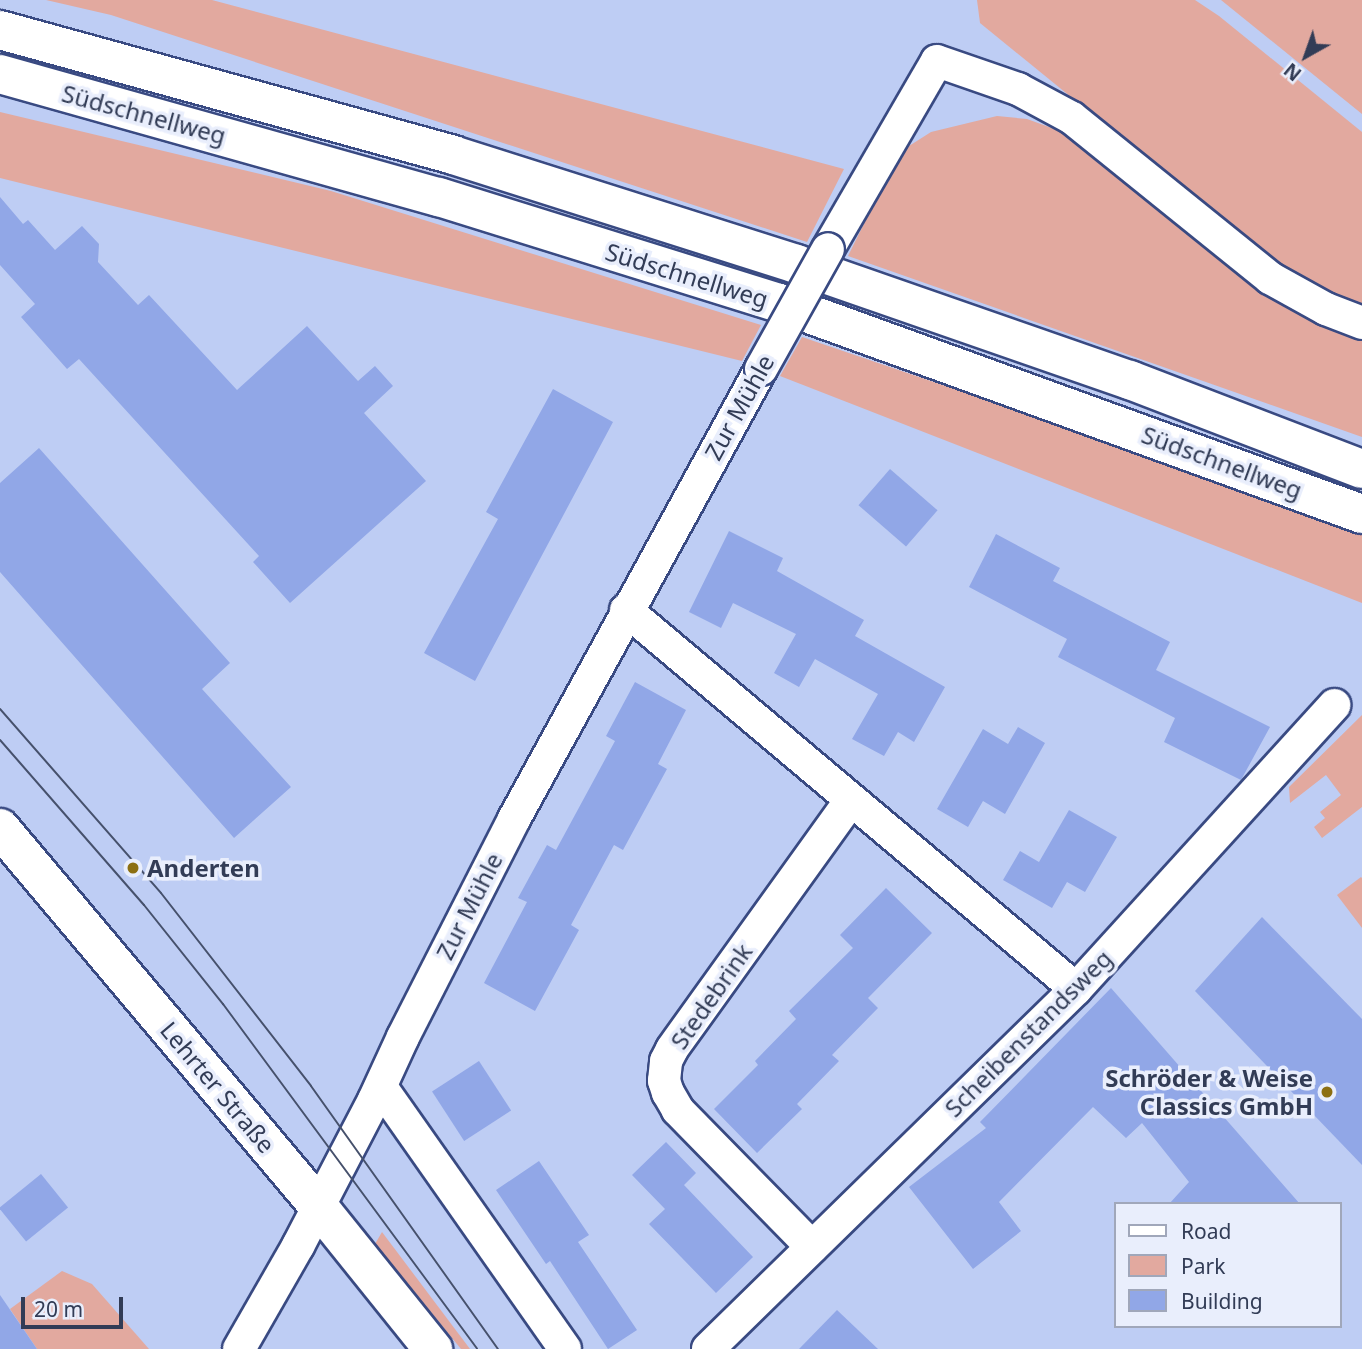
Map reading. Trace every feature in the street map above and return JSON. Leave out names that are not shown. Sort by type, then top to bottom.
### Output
[{"type":"main road","name":"Südschnellweg","points":[[0,30],[453,155],[796,264],[1130,380],[1362,469]]},
{"type":"main road","name":"Südschnellweg","points":[[0,74],[412,189],[779,303],[1362,514]]},
{"type":"main road","name":"Lehrter Straße","points":[[0,828],[318,1206],[433,1349]]},
{"type":"street","name":"Zur Mühle","points":[[239,1349],[262,1313],[381,1087],[474,895],[626,610],[828,249],[937,61],[1018,89],[1072,118],[1270,278],[1326,309],[1362,323]]},
{"type":"street","points":[[626,610],[1076,989]]},
{"type":"street","name":"Scheibenstandsweg","points":[[708,1349],[1076,989],[1334,705]]},
{"type":"street","name":"Stedebrink","points":[[812,1247],[678,1110],[664,1080],[666,1061],[672,1049],[850,801]]},
{"type":"street","points":[[381,1087],[565,1349]]},
{"type":"green space","points":[[46,0],[212,0],[844,169],[807,242],[111,15]]},
{"type":"green space","points":[[977,0],[1195,0],[1219,16],[1362,132],[1362,308],[1337,298],[1284,269],[980,23]]},
{"type":"green space","points":[[1221,0],[1362,0],[1362,114]]},
{"type":"green space","points":[[0,112],[331,191],[761,325],[742,361],[0,178]]},
{"type":"green space","points":[[997,116],[1027,119],[1071,135],[1284,304],[1362,340],[1362,437],[848,256],[896,159],[909,146],[931,132]]},
{"type":"green space","points":[[802,337],[1127,448],[1362,533],[1362,603],[780,376]]},
{"type":"green space","points":[[1362,715],[1362,807],[1322,838],[1314,827],[1325,818],[1320,812],[1341,795],[1326,775],[1290,803],[1289,787]]},
{"type":"green space","points":[[1362,878],[1362,928],[1337,895]]},
{"type":"green space","points":[[382,1232],[470,1349],[461,1349],[375,1244]]},
{"type":"green space","points":[[62,1271],[92,1284],[149,1349],[37,1349],[10,1309]]},
{"type":"building","points":[[0,197],[23,224],[28,220],[55,250],[82,226],[99,244],[98,262],[138,305],[149,295],[237,390],[307,326],[358,381],[375,366],[393,386],[364,413],[426,481],[290,603],[253,562],[259,556],[79,359],[67,369],[21,317],[35,304],[0,265]]},
{"type":"building","points":[[553,389],[613,422],[475,681],[424,653],[498,519],[486,512]]},
{"type":"building","points":[[39,448],[230,663],[202,689],[291,787],[234,838],[0,572],[0,483]]},
{"type":"building","points":[[890,469],[938,510],[906,547],[859,505]]},
{"type":"building","points":[[729,531],[783,558],[777,571],[864,620],[855,636],[945,687],[914,742],[898,732],[884,756],[852,739],[878,694],[815,659],[799,687],[774,673],[796,634],[733,603],[721,628],[689,612]]},
{"type":"building","points":[[996,534],[1060,568],[1053,581],[1170,642],[1156,670],[1270,727],[1241,780],[1164,742],[1175,718],[1058,657],[1067,639],[969,587]]},
{"type":"building","points":[[635,682],[686,710],[658,764],[667,769],[623,850],[614,845],[571,925],[579,930],[535,1011],[484,983],[527,902],[518,898],[547,845],[556,850],[615,741],[606,736]]},
{"type":"building","points":[[1018,727],[1045,743],[1005,814],[983,801],[968,827],[937,809],[983,729],[1008,744]]},
{"type":"building","points":[[1069,810],[1117,837],[1085,892],[1067,882],[1052,908],[1003,880],[1020,851],[1039,862]]},
{"type":"building","points":[[886,888],[932,933],[868,998],[878,1008],[832,1055],[839,1061],[797,1104],[802,1109],[757,1153],[714,1109],[758,1065],[755,1061],[796,1019],[789,1011],[853,948],[840,935]]},
{"type":"building","name":"Schröder & Weise Classics GmbH","points":[[1262,917],[1362,1019],[1362,1165],[1195,991]]},
{"type":"building","points":[[1111,988],[1298,1202],[1171,1202],[1189,1182],[1142,1123],[1126,1138],[1093,1107],[999,1202],[1021,1231],[973,1269],[909,1187],[986,1128],[980,1122]]},
{"type":"building","points":[[479,1061],[511,1110],[464,1141],[432,1091]]},
{"type":"building","points":[[666,1142],[696,1173],[684,1185],[753,1257],[716,1293],[649,1224],[665,1209],[632,1175]]},
{"type":"building","points":[[539,1161],[589,1235],[578,1242],[637,1330],[608,1349],[550,1261],[546,1264],[496,1190]]},
{"type":"building","points":[[41,1174],[68,1207],[26,1241],[0,1207]]},
{"type":"building","points":[[0,1295],[37,1349],[0,1349]]},
{"type":"building","points":[[837,1310],[878,1349],[799,1349]]},
{"type":"tram line","points":[[0,709],[161,893],[311,1086],[498,1349]]},
{"type":"tram line","points":[[0,740],[144,905],[223,1004],[477,1349]]},
{"type":"place","name":"Anderten","points":[[133,868]]},
{"type":"place","name":"Schröder & Weise Classics GmbH","points":[[1327,1092]]}]
